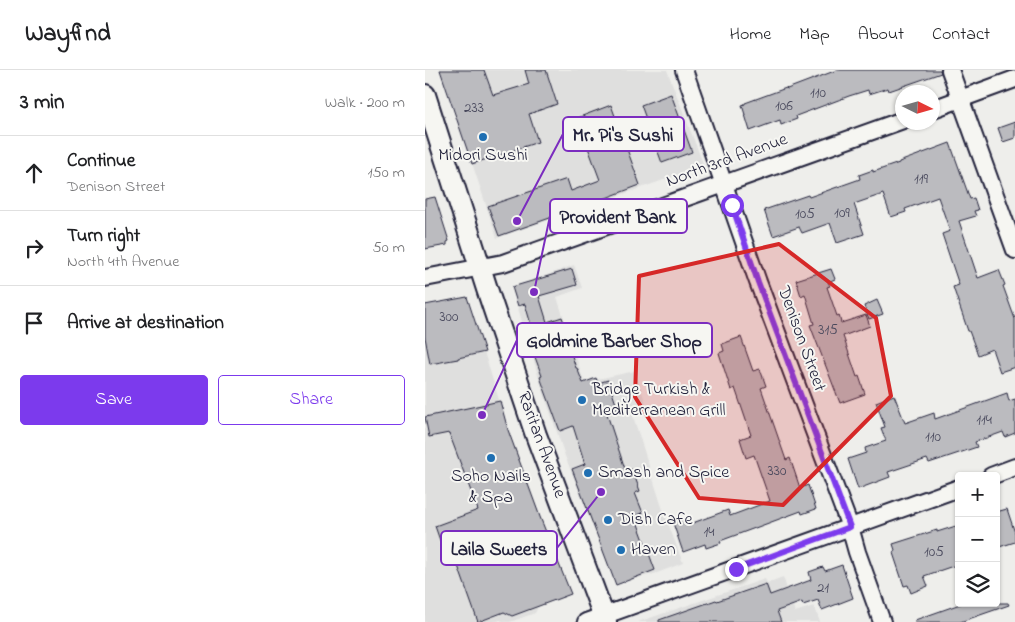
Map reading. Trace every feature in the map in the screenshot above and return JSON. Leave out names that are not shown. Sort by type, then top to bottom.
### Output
[{"type":"main road","name":"Raritan Avenue","points":[[425,96],[480,267],[599,620]]},
{"type":"street","name":"Denison Street","points":[[684,70],[758,282],[850,527],[882,622]]},
{"type":"street","points":[[950,70],[1015,250]]},
{"type":"street","points":[[940,107],[1015,79]]},
{"type":"street","name":"North 3rd Avenue","points":[[425,278],[503,263],[895,123]]},
{"type":"street","points":[[1000,473],[1015,467]]},
{"type":"street","points":[[599,620],[955,489]]},
{"type":"highlighted area","points":[[779,244],[876,318],[891,396],[783,505],[699,498],[635,397],[639,276]]},
{"type":"shaded area","points":[[441,70],[667,70],[704,166],[497,238]]},
{"type":"shaded area","points":[[574,265],[582,288],[557,297],[584,382],[635,371],[647,407],[632,413],[662,507],[683,563],[657,573],[616,584],[565,456],[541,385],[512,288]]},
{"type":"shaded area","points":[[467,297],[509,432],[571,594],[538,607],[535,613],[510,622],[500,620],[495,622],[425,622],[425,305]]},
{"type":"shaded area","points":[[783,577],[795,612],[814,606],[820,622],[638,622],[765,579],[767,583]]},
{"type":"building","points":[[440,70],[484,70],[493,95],[529,84],[525,70],[546,70],[557,104],[529,114],[538,142],[472,164]]},
{"type":"building","points":[[837,70],[940,70],[941,73],[906,85],[895,85],[895,89],[889,91],[888,88],[869,94],[868,90],[796,116],[797,119],[781,125],[780,120],[750,131],[742,105]]},
{"type":"building","points":[[671,94],[692,152],[662,163],[641,105]]},
{"type":"building","points":[[611,105],[640,185],[499,236],[488,206],[567,179],[571,191],[600,180],[577,118]]},
{"type":"building","points":[[1015,122],[1015,138],[1003,142],[998,128]]},
{"type":"building","points":[[950,143],[970,199],[974,198],[978,210],[974,211],[976,216],[959,221],[978,278],[999,270],[1015,319],[1015,367],[1000,372],[992,349],[978,355],[968,331],[953,287],[959,285],[942,234],[950,231],[938,197],[905,209],[906,212],[891,217],[883,194],[854,204],[864,234],[837,243],[830,223],[802,233],[799,227],[773,236],[764,210],[860,179],[859,175],[899,163]]},
{"type":"building","points":[[435,197],[449,241],[447,245],[425,249],[425,199]]},
{"type":"building","points":[[572,269],[577,285],[539,296],[547,322],[562,317],[566,328],[563,329],[583,383],[596,378],[598,383],[608,380],[618,410],[607,414],[626,472],[632,469],[640,491],[635,493],[643,513],[635,516],[655,570],[616,585],[572,469],[585,464],[573,426],[560,431],[525,330],[532,328],[525,304],[518,306],[512,287]]},
{"type":"building","points":[[831,269],[835,279],[828,282],[830,286],[827,287],[841,323],[866,315],[870,326],[843,336],[865,394],[840,403],[810,325],[814,324],[805,294],[801,296],[796,280]]},
{"type":"building","points":[[467,297],[485,352],[430,364],[425,337],[425,305]]},
{"type":"building","points":[[877,300],[883,314],[869,319],[864,306]]},
{"type":"building","points":[[741,337],[753,371],[760,369],[766,386],[761,388],[786,460],[790,458],[800,488],[808,485],[816,509],[802,514],[801,511],[706,548],[705,544],[683,552],[673,523],[688,517],[690,524],[728,510],[730,516],[770,501],[754,455],[746,458],[740,439],[751,435],[735,388],[731,390],[719,353],[724,351],[722,344]]},
{"type":"building","points":[[1007,393],[1009,401],[1015,399],[1015,433],[1005,437],[1003,432],[975,442],[977,447],[929,463],[927,459],[888,472],[890,477],[858,489],[848,459],[866,453],[865,448],[886,441],[881,428],[885,427],[876,402],[894,395],[905,423],[934,413],[935,419]]},
{"type":"building","points":[[500,401],[508,430],[540,517],[571,594],[512,616],[504,612],[478,622],[452,549],[444,552],[435,526],[478,510],[449,433],[429,437],[425,417]]},
{"type":"building","points":[[1007,509],[1015,533],[1015,542],[1000,547],[1000,517],[1000,511]]},
{"type":"building","points":[[955,526],[955,565],[924,576],[928,586],[911,593],[908,585],[904,586],[893,553],[895,550],[893,544],[937,530],[937,532]]},
{"type":"building","points":[[842,565],[853,598],[822,610],[818,600],[803,605],[802,602],[777,611],[781,622],[659,622],[659,620],[766,584],[770,595],[811,580],[809,572],[823,567],[825,571]]},
{"type":"building","points":[[1000,603],[1008,603],[1009,605],[960,622],[915,622],[915,620],[955,606],[1000,607]]},
{"type":"place","name":"Midori Sushi","points":[[483,137]]},
{"type":"place","name":"Mr. Pi's Sushi","points":[[517,221]]},
{"type":"place","name":"Provident Bank","points":[[534,292]]},
{"type":"place","name":"Bridge Turkish & Mediterranean Grill","points":[[582,400]]},
{"type":"place","name":"Goldmine Barber Shop","points":[[482,415]]},
{"type":"place","name":"Soho Nails & Spa","points":[[491,458]]},
{"type":"place","name":"Smash and Spice","points":[[588,473]]},
{"type":"place","name":"Laila Sweets","points":[[601,492]]},
{"type":"place","name":"Dish Cafe","points":[[608,520]]},
{"type":"place","name":"Haven","points":[[621,550]]},
{"type":"route","points":[[732,205],[758,282],[850,527],[736,569]]}]
